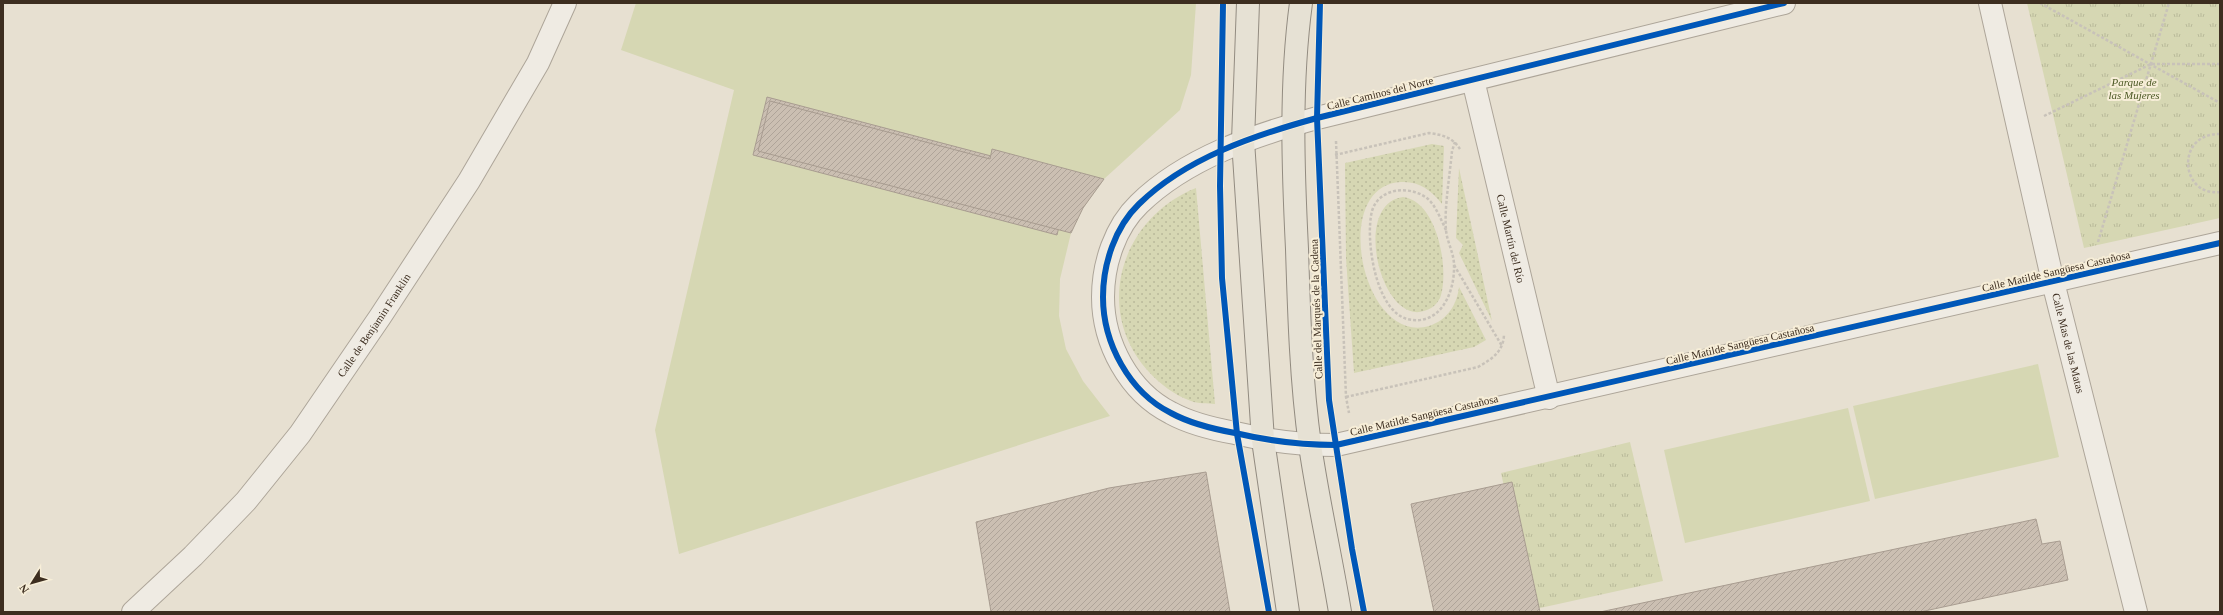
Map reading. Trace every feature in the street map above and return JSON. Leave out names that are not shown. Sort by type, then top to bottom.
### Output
[{"type":"main road","points":[[1248,3],[1243,141],[1263,440],[1288,612]]},
{"type":"main road","name":"Calle del Marqués de la Cadena","points":[[1301,3],[1297,29],[1294,125],[1298,282],[1303,374],[1310,445],[1340,612]]},
{"type":"street","name":"Calle de Benjamin Franklin","points":[[134,612],[193,556],[246,501],[300,434],[380,317],[469,182],[538,63],[565,3]]},
{"type":"street","name":"Calle Caminos del Norte","points":[[1263,440],[1190,422],[1170,413],[1143,392],[1122,364],[1106,330],[1103,306],[1103,288],[1109,254],[1115,239],[1138,205],[1161,186],[1183,172],[1243,141],[1294,125],[1784,3]]},
{"type":"street","name":"Calle Mas de las Matas","points":[[1990,3],[2053,282],[2136,612]]},
{"type":"street","name":"Calle Martín del Río","points":[[1472,80],[1549,398]]},
{"type":"street","name":"Calle Matilde Sangüesa Castañosa","points":[[1263,440],[1310,445],[1336,445],[1353,442],[2220,243]]},
{"type":"path","points":[[2040,3],[2220,103]]},
{"type":"path","points":[[2085,274],[2100,237],[2168,3]]},
{"type":"path","points":[[2018,128],[2151,64],[2220,64]]},
{"type":"path","points":[[1336,114],[1335,155],[1346,397],[1353,442]]},
{"type":"path","points":[[1335,155],[1429,133],[1444,135],[1455,142],[1461,152]]},
{"type":"path","points":[[2220,134],[2204,137],[2196,142],[2188,159],[2191,178],[2206,190],[2220,192]]},
{"type":"path","points":[[1446,230],[1452,151],[1455,142]]},
{"type":"path","points":[[1454,265],[1451,289],[1444,307],[1433,317],[1419,321],[1405,318],[1393,310],[1382,292],[1371,262],[1368,235],[1373,209],[1382,196],[1398,189],[1412,190],[1428,199],[1436,210],[1446,230],[1454,265],[1502,346]]},
{"type":"path","points":[[1346,397],[1478,367],[1493,358],[1502,346],[1504,336],[1503,328]]},
{"type":"green space","points":[[636,3],[1196,3],[1191,75],[1180,110],[1104,179],[1083,208],[1071,233],[1060,279],[1059,316],[1066,349],[1083,381],[1110,416],[679,554],[655,430],[734,90],[621,50]]},
{"type":"green space","name":"Parque de las Mujeres","points":[[2027,3],[2220,3],[2220,218],[2084,248]]},
{"type":"green space","points":[[1432,144],[1444,146],[1442,204],[1424,187],[1413,183],[1401,182],[1379,190],[1366,209],[1361,234],[1363,263],[1372,290],[1386,312],[1406,326],[1429,326],[1441,320],[1453,306],[1459,287],[1486,340],[1474,347],[1354,373],[1346,258],[1345,163]]},
{"type":"green space","points":[[1459,168],[1492,321],[1459,253],[1463,245],[1456,238]]},
{"type":"green space","points":[[1196,188],[1215,404],[1197,403],[1185,399],[1168,389],[1149,372],[1132,348],[1122,321],[1119,294],[1123,268],[1133,243],[1149,221],[1170,202]]},
{"type":"green space","points":[[1403,197],[1415,201],[1424,210],[1432,222],[1438,237],[1441,253],[1443,283],[1441,295],[1439,301],[1435,305],[1424,311],[1409,310],[1395,300],[1385,283],[1378,262],[1375,240],[1378,220],[1387,204]]},
{"type":"green space","points":[[2038,364],[2059,457],[1875,499],[1853,406]]},
{"type":"green space","points":[[1848,408],[1870,501],[1685,543],[1664,450]]},
{"type":"green space","points":[[1630,442],[1663,581],[1531,610],[1501,473]]},
{"type":"building","points":[[767,97],[1071,177],[1057,235],[753,155]]},
{"type":"building","points":[[770,101],[990,159],[992,149],[1104,179],[1083,208],[1071,233],[758,151]]},
{"type":"building","points":[[1206,472],[1230,612],[991,612],[976,522],[1109,488]]},
{"type":"building","points":[[1512,482],[1540,612],[1434,612],[1411,504]]},
{"type":"building","points":[[2036,519],[2042,544],[2060,541],[2068,580],[1920,612],[1600,612]]},
{"type":"cycle path","points":[[1223,3],[1220,186],[1222,278],[1237,434],[1269,612]]},
{"type":"cycle path","points":[[1320,3],[1317,118],[1329,400],[1352,549],[1364,612]]},
{"type":"cycle path","points":[[1784,3],[1317,118],[1270,132],[1222,150],[1200,161],[1158,188],[1139,204],[1123,224],[1112,247],[1105,272],[1103,297],[1104,314],[1113,348],[1121,364],[1131,379],[1156,404],[1186,420],[1210,428],[1260,438],[1285,442],[1336,445],[2220,243]]}]
